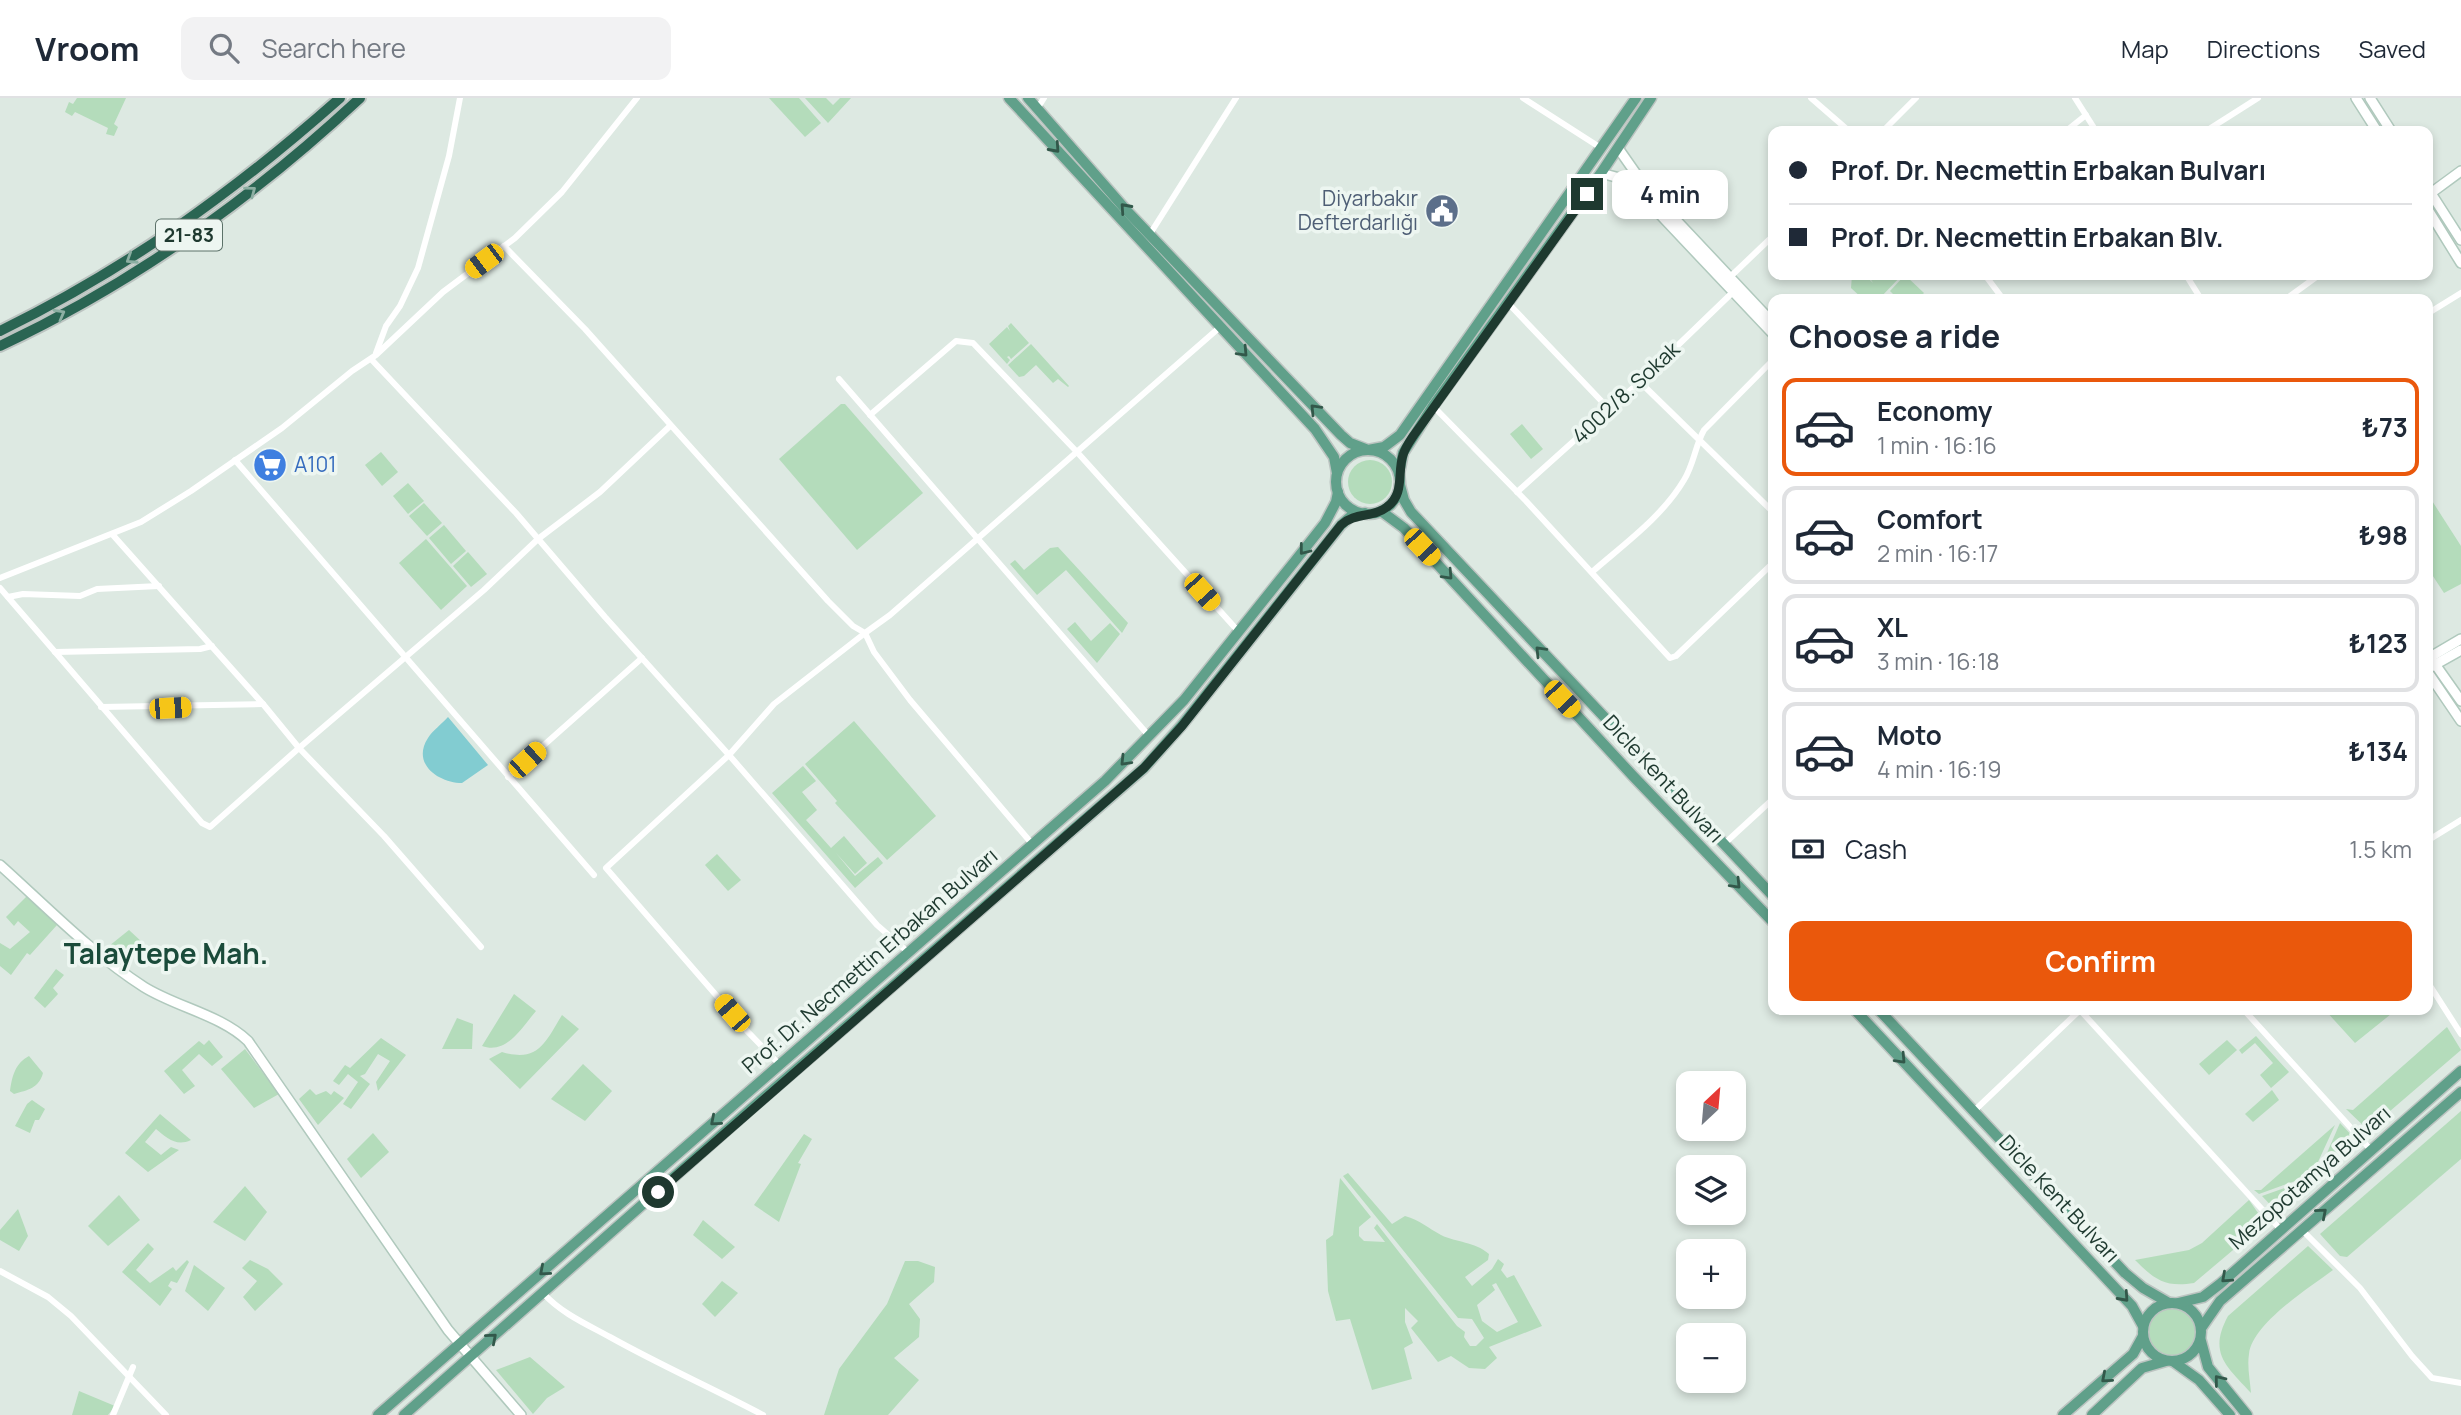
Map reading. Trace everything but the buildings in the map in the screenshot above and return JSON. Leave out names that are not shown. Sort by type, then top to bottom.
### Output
[{"type":"highway","name":"21-83","points":[[0,331],[65,298],[197,216],[289,143],[340,98]]},
{"type":"highway","name":"21-83","points":[[0,346],[125,279],[215,217],[304,150],[360,98]]},
{"type":"main road","points":[[1009,98],[1315,429],[1334,457],[1338,492],[1348,506],[1365,513],[1381,511],[1394,500],[1403,453],[1433,406],[1601,173],[1651,98]]},
{"type":"main road","points":[[1028,98],[1150,234],[1341,435],[1350,443],[1388,457],[1400,479]]},
{"type":"main road","points":[[1337,474],[1348,456],[1384,447],[1400,435],[1636,98]]},
{"type":"main road","name":"Dicle Kent Bulvarı","points":[[1400,479],[1404,500],[1420,522],[1768,891]]},
{"type":"main road","name":"Prof. Dr. Necmettin Erbakan Bulvarı","points":[[378,1415],[1105,781],[1184,700],[1325,523],[1338,492]]},
{"type":"main road","name":"Dicle Kent Bulvarı","points":[[1381,511],[1404,528],[1623,766],[1768,917]]},
{"type":"main road","name":"Prof. Dr. Necmettin Erbakan Bulvarı","points":[[404,1415],[1144,768],[1182,726],[1341,525],[1350,517],[1365,513]]},
{"type":"main road","name":"Dicle Kent Bulvarı","points":[[1860,1015],[2123,1297],[2143,1331]]},
{"type":"main road","name":"Dicle Kent Bulvarı","points":[[1884,1015],[2125,1273],[2143,1288],[2174,1303]]},
{"type":"main road","name":"Mezopotamya Bulvarı","points":[[2174,1303],[2203,1297],[2461,1071]]},
{"type":"main road","name":"Mezopotamya Bulvarı","points":[[2202,1327],[2220,1301],[2461,1092]]},
{"type":"main road","points":[[2063,1415],[2133,1354],[2152,1310],[2174,1303],[2194,1312],[2202,1327],[2201,1341],[2208,1367],[2247,1415]]},
{"type":"main road","points":[[2143,1331],[2151,1353],[2170,1361],[2199,1380],[2230,1415]]},
{"type":"main road","points":[[2092,1415],[2142,1368],[2191,1355],[2201,1341]]},
{"type":"street","points":[[373,357],[386,326],[410,288],[418,268],[449,156],[460,98]]},
{"type":"street","points":[[0,578],[141,522],[282,428],[373,357],[443,292],[504,246],[562,192],[637,98]]},
{"type":"street","points":[[1037,108],[1044,98]]},
{"type":"street","points":[[1150,234],[1236,98]]},
{"type":"street","points":[[1523,98],[1601,148]]},
{"type":"street","points":[[1811,98],[1843,126]]},
{"type":"street","points":[[1888,126],[1916,98]]},
{"type":"street","points":[[2075,98],[2093,126]]},
{"type":"street","points":[[2214,126],[2258,98]]},
{"type":"street","points":[[2356,98],[2374,126]]},
{"type":"street","points":[[2370,98],[2388,126]]},
{"type":"street","points":[[2073,126],[2086,116]]},
{"type":"street","points":[[1618,148],[1646,188],[1768,318]]},
{"type":"street","points":[[2433,188],[2461,171]]},
{"type":"street","points":[[1601,173],[1623,179],[1636,189],[1768,329]]},
{"type":"street","points":[[2433,196],[2461,240]]},
{"type":"street","points":[[2433,218],[2461,263]]},
{"type":"street","points":[[1730,277],[1768,241]]},
{"type":"street","points":[[504,246],[585,329],[828,601],[853,626],[865,633],[874,652],[910,700],[1033,845]]},
{"type":"street","points":[[2293,294],[2312,280]]},
{"type":"street","name":"4002/8. Sokak","points":[[1517,492],[1640,382],[1733,292]]},
{"type":"street","points":[[2433,310],[2461,293]]},
{"type":"street","points":[[1508,303],[1609,409]]},
{"type":"street","points":[[780,1065],[748,1032],[606,868],[729,755],[775,704],[890,615],[1220,327]]},
{"type":"street","points":[[870,415],[956,341],[967,341],[984,353],[1077,452],[1238,631]]},
{"type":"street","points":[[373,357],[538,539],[877,925],[909,953]]},
{"type":"street","points":[[1592,572],[1651,520],[1675,494],[1687,476],[1704,430],[1768,365]]},
{"type":"street","points":[[839,379],[1149,736]]},
{"type":"street","points":[[1640,382],[1768,507]]},
{"type":"street","points":[[1433,406],[1517,492],[1670,658],[1676,656],[1768,568]]},
{"type":"street","points":[[0,587],[206,826],[214,825],[299,748],[484,590],[538,539],[600,492],[670,426]]},
{"type":"street","points":[[235,460],[594,875]]},
{"type":"street","points":[[112,534],[264,704],[299,748],[384,836],[481,947]]},
{"type":"street","points":[[8,597],[23,594],[80,596],[97,589],[159,586]]},
{"type":"street","points":[[2433,661],[2461,639]]},
{"type":"street","points":[[55,652],[200,649],[212,646]]},
{"type":"street","points":[[2433,662],[2461,650]]},
{"type":"street","points":[[508,777],[642,658]]},
{"type":"street","points":[[2433,669],[2461,701]]},
{"type":"street","points":[[2433,671],[2461,721]]},
{"type":"street","points":[[101,707],[170,708],[264,704]]},
{"type":"street","points":[[1724,844],[1768,804]]},
{"type":"street","points":[[2433,837],[2461,820]]},
{"type":"street","points":[[0,866],[124,974],[162,998],[237,1030],[248,1041],[459,1345],[487,1373],[521,1415]]},
{"type":"street","points":[[2433,990],[2461,1034]]},
{"type":"street","points":[[1974,1111],[2075,1015]]},
{"type":"street","points":[[2085,1015],[2281,1230]]},
{"type":"street","points":[[2250,1015],[2371,1150]]},
{"type":"street","points":[[2302,1230],[2360,1288],[2432,1378],[2461,1383]]},
{"type":"street","points":[[0,1271],[48,1297],[71,1316],[166,1415]]},
{"type":"street","points":[[543,1293],[555,1306],[615,1340],[763,1415]]},
{"type":"street","points":[[113,1415],[133,1367]]},
{"type":"green space","points":[[77,98],[126,98],[114,124],[118,127],[114,136],[106,134],[108,128],[75,112],[72,116],[65,112],[69,102],[73,104]]},
{"type":"green space","points":[[769,98],[799,98],[821,123],[805,137]]},
{"type":"green space","points":[[805,98],[826,98],[833,105],[840,98],[851,98],[828,123]]},
{"type":"green space","points":[[1852,280],[1870,280],[1873,283],[1871,280],[1897,280],[1884,294],[1858,294],[1851,288]]},
{"type":"green space","points":[[1900,280],[1910,280],[1924,293],[1893,294],[1890,291]]},
{"type":"green space","points":[[1011,323],[1029,343],[1011,359],[1007,357],[1010,360],[1007,364],[989,344],[1007,327],[1010,331],[1008,326]]},
{"type":"green space","points":[[1031,344],[1068,387],[1058,379],[1053,383],[1036,365],[1019,377],[1008,365]]},
{"type":"green space","points":[[841,404],[845,404],[923,493],[857,550],[779,459]]},
{"type":"green space","points":[[1522,424],[1543,449],[1531,459],[1510,434]]},
{"type":"green space","points":[[381,452],[398,472],[382,486],[365,465]]},
{"type":"green space","points":[[1370,460],[1379,461],[1386,466],[1391,473],[1391,491],[1386,498],[1379,503],[1370,504],[1361,503],[1354,498],[1349,491],[1348,482],[1349,473],[1354,466],[1361,461]]},
{"type":"green space","points":[[408,483],[424,501],[408,514],[393,496]]},
{"type":"green space","points":[[2433,502],[2461,546],[2461,584],[2444,593],[2433,576]]},
{"type":"green space","points":[[424,503],[442,523],[427,536],[409,516]]},
{"type":"green space","points":[[444,525],[466,551],[451,564],[429,538]]},
{"type":"green space","points":[[426,539],[467,586],[441,610],[399,563]]},
{"type":"green space","points":[[1058,547],[1128,623],[1122,633],[1066,570],[1037,595],[1010,564],[1015,560],[1024,570],[1050,548]]},
{"type":"green space","points":[[468,552],[487,574],[471,587],[453,566]]},
{"type":"green space","points":[[1075,622],[1091,641],[1110,623],[1120,634],[1097,663],[1067,629]]},
{"type":"green space","points":[[854,721],[936,816],[887,860],[835,803],[837,801],[805,764]]},
{"type":"green space","points":[[803,766],[816,781],[802,792],[817,810],[806,820],[831,848],[844,836],[867,863],[855,874],[836,853],[855,876],[878,857],[883,863],[855,888],[772,793]]},
{"type":"green space","points":[[717,854],[741,880],[728,891],[705,865]]},
{"type":"green space","points":[[27,896],[57,925],[30,955],[27,953],[11,975],[0,966],[0,943],[10,949],[30,932],[18,921],[14,926],[6,917]]},
{"type":"green space","points":[[129,930],[143,943],[127,958],[109,946]]},
{"type":"green space","points":[[56,969],[64,975],[53,988],[58,994],[45,1008],[34,998]]},
{"type":"green space","points":[[514,994],[536,1011],[506,1043],[491,1048],[482,1046]]},
{"type":"green space","points":[[562,1015],[579,1029],[520,1089],[489,1059],[502,1052],[514,1055],[532,1053],[545,1042]]},
{"type":"green space","points":[[2330,1015],[2390,1015],[2355,1043]]},
{"type":"green space","points":[[457,1018],[473,1024],[472,1049],[442,1049]]},
{"type":"green space","points":[[2447,1027],[2461,1050],[2368,1130],[2346,1109],[2353,1110]]},
{"type":"green space","points":[[2256,1036],[2289,1072],[2271,1088],[2260,1075],[2273,1063],[2255,1043],[2242,1054],[2239,1050]]},
{"type":"green space","points":[[381,1038],[406,1055],[378,1091],[376,1082],[390,1061],[378,1054],[365,1074],[360,1076],[370,1084],[351,1109],[343,1104],[358,1082],[348,1074],[339,1085],[333,1081],[345,1065],[350,1068]]},
{"type":"green space","points":[[209,1040],[223,1057],[212,1066],[199,1054],[182,1070],[195,1086],[184,1094],[164,1071],[199,1041],[204,1045]]},
{"type":"green space","points":[[2227,1040],[2237,1050],[2209,1075],[2199,1064]]},
{"type":"green space","points":[[245,1049],[279,1094],[254,1108],[221,1069]]},
{"type":"green space","points":[[29,1056],[43,1073],[32,1088],[14,1094],[10,1091],[15,1071],[20,1062]]},
{"type":"green space","points":[[583,1064],[612,1091],[585,1121],[551,1099]]},
{"type":"green space","points":[[310,1089],[316,1095],[326,1091],[331,1095],[334,1091],[344,1098],[318,1125],[299,1099]]},
{"type":"green space","points":[[2272,1090],[2279,1100],[2253,1122],[2245,1114]]},
{"type":"green space","points":[[32,1100],[45,1109],[39,1120],[35,1120],[30,1133],[15,1126]]},
{"type":"green space","points":[[2461,1111],[2461,1159],[2347,1257],[2340,1256],[2320,1234]]},
{"type":"green space","points":[[160,1114],[191,1140],[176,1142],[156,1129],[145,1142],[161,1155],[171,1147],[179,1150],[148,1172],[125,1153]]},
{"type":"green space","points":[[2340,1123],[2357,1141],[2317,1176]]},
{"type":"green space","points":[[2335,1125],[2312,1175],[2259,1194],[2254,1190],[2261,1190]]},
{"type":"green space","points":[[373,1133],[389,1152],[361,1178],[347,1159]]},
{"type":"green space","points":[[804,1134],[812,1139],[798,1163],[801,1164],[779,1222],[754,1205]]},
{"type":"green space","points":[[1348,1173],[1392,1224],[1405,1216],[1447,1238],[1477,1247],[1489,1254],[1488,1260],[1465,1277],[1472,1286],[1492,1269],[1498,1259],[1504,1264],[1501,1270],[1507,1278],[1514,1275],[1542,1326],[1489,1347],[1497,1358],[1485,1369],[1469,1368],[1451,1356],[1438,1362],[1411,1328],[1418,1321],[1405,1308],[1405,1322],[1413,1343],[1404,1348],[1412,1379],[1372,1390],[1350,1319],[1336,1321],[1328,1291],[1326,1240],[1333,1235],[1340,1178],[1371,1217],[1359,1227],[1359,1236],[1364,1241],[1385,1242],[1374,1228],[1377,1224],[1457,1326],[1465,1332],[1464,1337],[1470,1346],[1476,1346],[1484,1338],[1472,1319],[1458,1318],[1343,1176]],"holes":[[[1496,1283],[1518,1322],[1497,1332],[1482,1321],[1477,1305],[1495,1290],[1492,1285]]]},
{"type":"green space","points":[[2315,1177],[2277,1212],[2262,1196]]},
{"type":"green space","points":[[245,1186],[267,1212],[245,1241],[213,1222]]},
{"type":"green space","points":[[119,1195],[140,1220],[108,1246],[88,1226]]},
{"type":"green space","points":[[2249,1200],[2265,1223],[2194,1283],[2168,1283],[2148,1272],[2135,1260],[2189,1250],[2202,1243]]},
{"type":"green space","points":[[18,1209],[28,1236],[19,1251],[0,1240],[0,1230]]},
{"type":"green space","points":[[703,1220],[735,1247],[722,1259],[693,1235]]},
{"type":"green space","points":[[148,1243],[154,1249],[136,1270],[150,1283],[173,1267],[176,1271],[187,1260],[189,1262],[177,1283],[171,1281],[168,1286],[172,1289],[160,1306],[122,1272]]},
{"type":"green space","points":[[2308,1246],[2333,1270],[2297,1296],[2260,1331],[2249,1354],[2251,1393],[2227,1367],[2220,1350],[2222,1329],[2228,1316]]},
{"type":"green space","points":[[250,1260],[268,1269],[283,1284],[255,1311],[243,1297],[257,1281],[242,1268]]},
{"type":"green space","points":[[905,1261],[918,1261],[935,1267],[934,1282],[909,1304],[920,1319],[919,1337],[894,1358],[919,1380],[888,1415],[824,1415],[839,1369],[887,1304]]},
{"type":"green space","points":[[194,1265],[225,1288],[208,1311],[185,1291]]},
{"type":"green space","points":[[722,1281],[738,1293],[715,1317],[702,1304]]},
{"type":"green space","points":[[2172,1308],[2190,1315],[2197,1333],[2190,1351],[2172,1358],[2154,1351],[2147,1333],[2154,1315]]},
{"type":"green space","points":[[530,1357],[565,1387],[547,1398],[533,1414],[496,1370]]},
{"type":"green space","points":[[79,1391],[115,1406],[108,1415],[72,1415]]},
{"type":"water","points":[[448,717],[488,765],[462,783],[437,776],[425,764],[423,756],[428,738]]},
{"type":"place","name":"Diyarbakır Defterdarlığı","points":[[1442,211]]},
{"type":"place","name":"A101","points":[[270,465]]},
{"type":"district","name":"Talaytepe Mah.","points":[[166,954]]},
{"type":"route","points":[[658,1192],[1144,768],[1182,726],[1341,525],[1350,517],[1375,513],[1388,507],[1398,493],[1403,453],[1414,435],[1587,194]]}]
